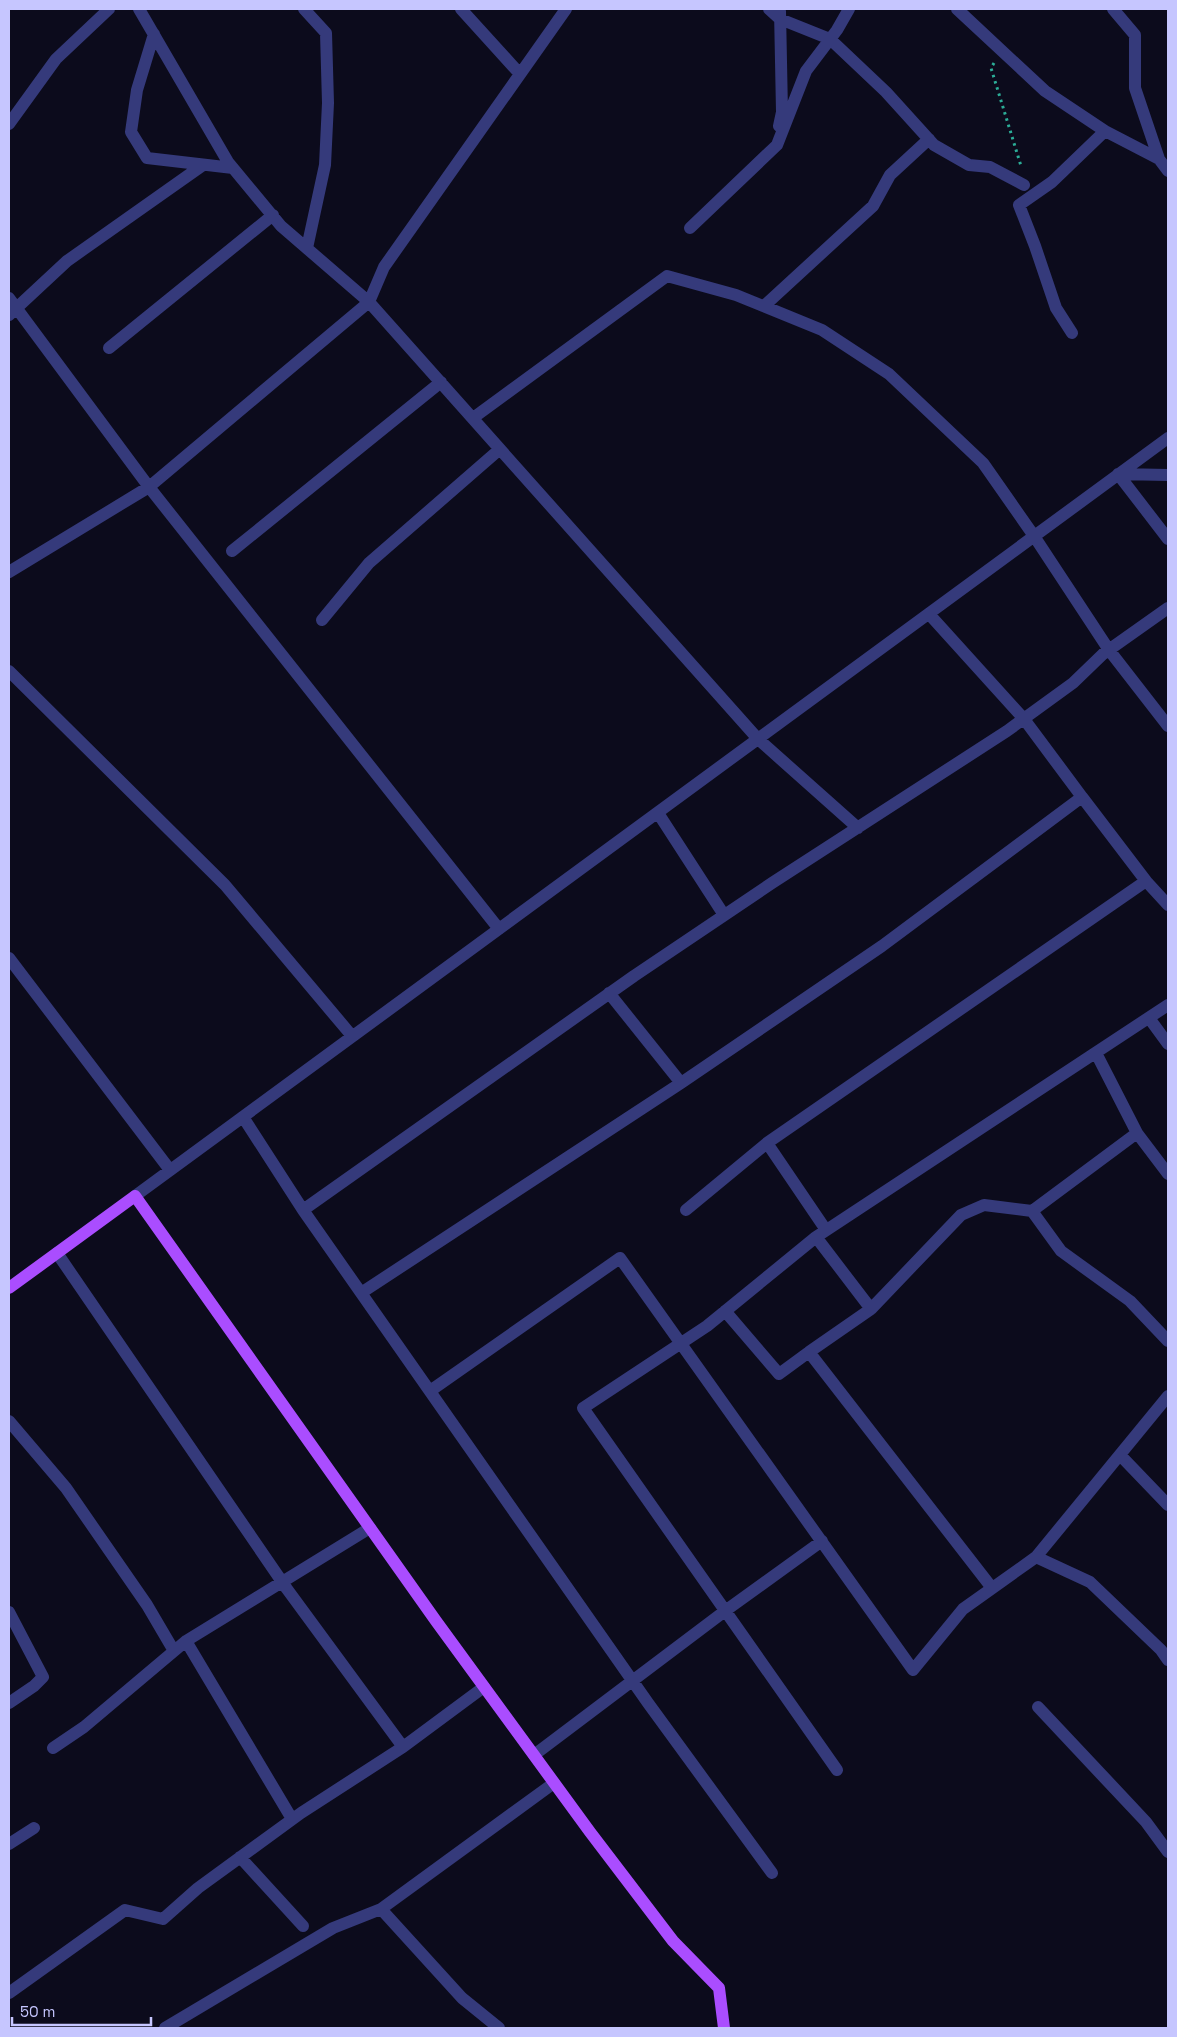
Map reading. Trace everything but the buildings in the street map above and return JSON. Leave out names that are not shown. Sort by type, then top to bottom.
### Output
[{"type":"main road","points":[[9,1288],[135,1196],[370,1528],[534,1755],[673,1941],[719,1988],[724,2028]]},
{"type":"street","points":[[9,124],[56,59],[109,9]]},
{"type":"street","points":[[139,9],[233,168],[281,226],[369,302],[758,739],[858,828]]},
{"type":"street","points":[[304,9],[326,32],[328,103],[325,165],[307,248]]},
{"type":"street","points":[[461,9],[520,74]]},
{"type":"street","points":[[9,572],[149,487],[369,302],[384,267],[566,9]]},
{"type":"street","points":[[769,9],[830,38],[886,92],[934,145],[968,165],[990,167],[1024,185]]},
{"type":"street","points":[[690,228],[777,145],[806,71],[849,9]]},
{"type":"street","points":[[957,9],[1045,91],[1105,132],[1163,155]]},
{"type":"street","points":[[1112,9],[1135,35],[1135,88],[1168,171]]},
{"type":"street","points":[[777,145],[782,112],[780,14]]},
{"type":"street","points":[[154,34],[137,90],[131,132],[147,158],[233,168]]},
{"type":"street","points":[[1072,333],[1056,308],[1019,205],[1052,182],[1105,132]]},
{"type":"street","points":[[764,306],[873,206],[890,176],[929,139]]},
{"type":"street","points":[[203,165],[67,261],[11,307],[149,487],[498,929]]},
{"type":"street","points":[[109,348],[273,215]]},
{"type":"street","points":[[473,418],[667,276],[736,295],[822,330],[888,374],[983,463],[1034,536],[1109,650],[1168,726]]},
{"type":"street","points":[[232,551],[441,382]]},
{"type":"street","points":[[135,1196],[1168,438]]},
{"type":"street","points":[[322,620],[369,562],[500,449]]},
{"type":"street","points":[[1118,474],[1168,474]]},
{"type":"street","points":[[1118,474],[1168,539]]},
{"type":"street","points":[[303,1210],[609,993],[724,915],[1024,719],[1073,683],[1109,650],[1168,608]]},
{"type":"street","points":[[929,614],[1024,719],[1146,881],[1168,905]]},
{"type":"street","points":[[9,671],[225,885],[352,1036]]},
{"type":"street","points":[[362,1293],[681,1083],[882,946],[1082,797]]},
{"type":"street","points":[[658,813],[724,915]]},
{"type":"street","points":[[686,1210],[767,1143],[1146,881]]},
{"type":"street","points":[[9,958],[170,1170]]},
{"type":"street","points":[[609,993],[681,1083]]},
{"type":"street","points":[[837,1770],[583,1408],[682,1343],[821,1234],[1168,1005]]},
{"type":"street","points":[[1149,1018],[1168,1044]]},
{"type":"street","points":[[1096,1053],[1137,1134],[1168,1174]]},
{"type":"street","points":[[243,1117],[303,1210],[632,1681],[772,1873]]},
{"type":"street","points":[[725,1311],[779,1374],[871,1308],[961,1215],[984,1205],[1032,1211],[1137,1134]]},
{"type":"street","points":[[767,1143],[821,1234],[871,1308]]},
{"type":"street","points":[[1032,1211],[1062,1251],[1130,1301],[1168,1341]]},
{"type":"street","points":[[57,1253],[283,1583],[403,1746]]},
{"type":"street","points":[[430,1391],[620,1258],[913,1670],[963,1609],[1036,1557],[1168,1396]]},
{"type":"street","points":[[809,1352],[992,1588]]},
{"type":"street","points":[[9,1421],[66,1488],[148,1605],[174,1651]]},
{"type":"street","points":[[1120,1455],[1168,1505]]},
{"type":"street","points":[[53,1748],[84,1727],[186,1641],[370,1528]]},
{"type":"street","points":[[534,1755],[725,1611],[822,1541]]},
{"type":"street","points":[[1036,1557],[1090,1582],[1161,1650],[1168,1660]]},
{"type":"street","points":[[9,1612],[43,1677],[34,1686],[9,1702]]},
{"type":"street","points":[[186,1641],[292,1819]]},
{"type":"street","points":[[9,1993],[125,1910],[163,1919],[198,1888],[292,1819],[403,1746],[484,1687]]},
{"type":"street","points":[[1038,1706],[1146,1822],[1168,1852]]},
{"type":"street","points":[[165,2028],[333,1928],[381,1909],[554,1782]]},
{"type":"street","points":[[9,1844],[34,1828]]},
{"type":"street","points":[[240,1857],[303,1926]]},
{"type":"street","points":[[381,1909],[462,1998],[499,2028]]},
{"type":"path","points":[[1001,50],[991,68],[1025,179],[1024,185]]}]
